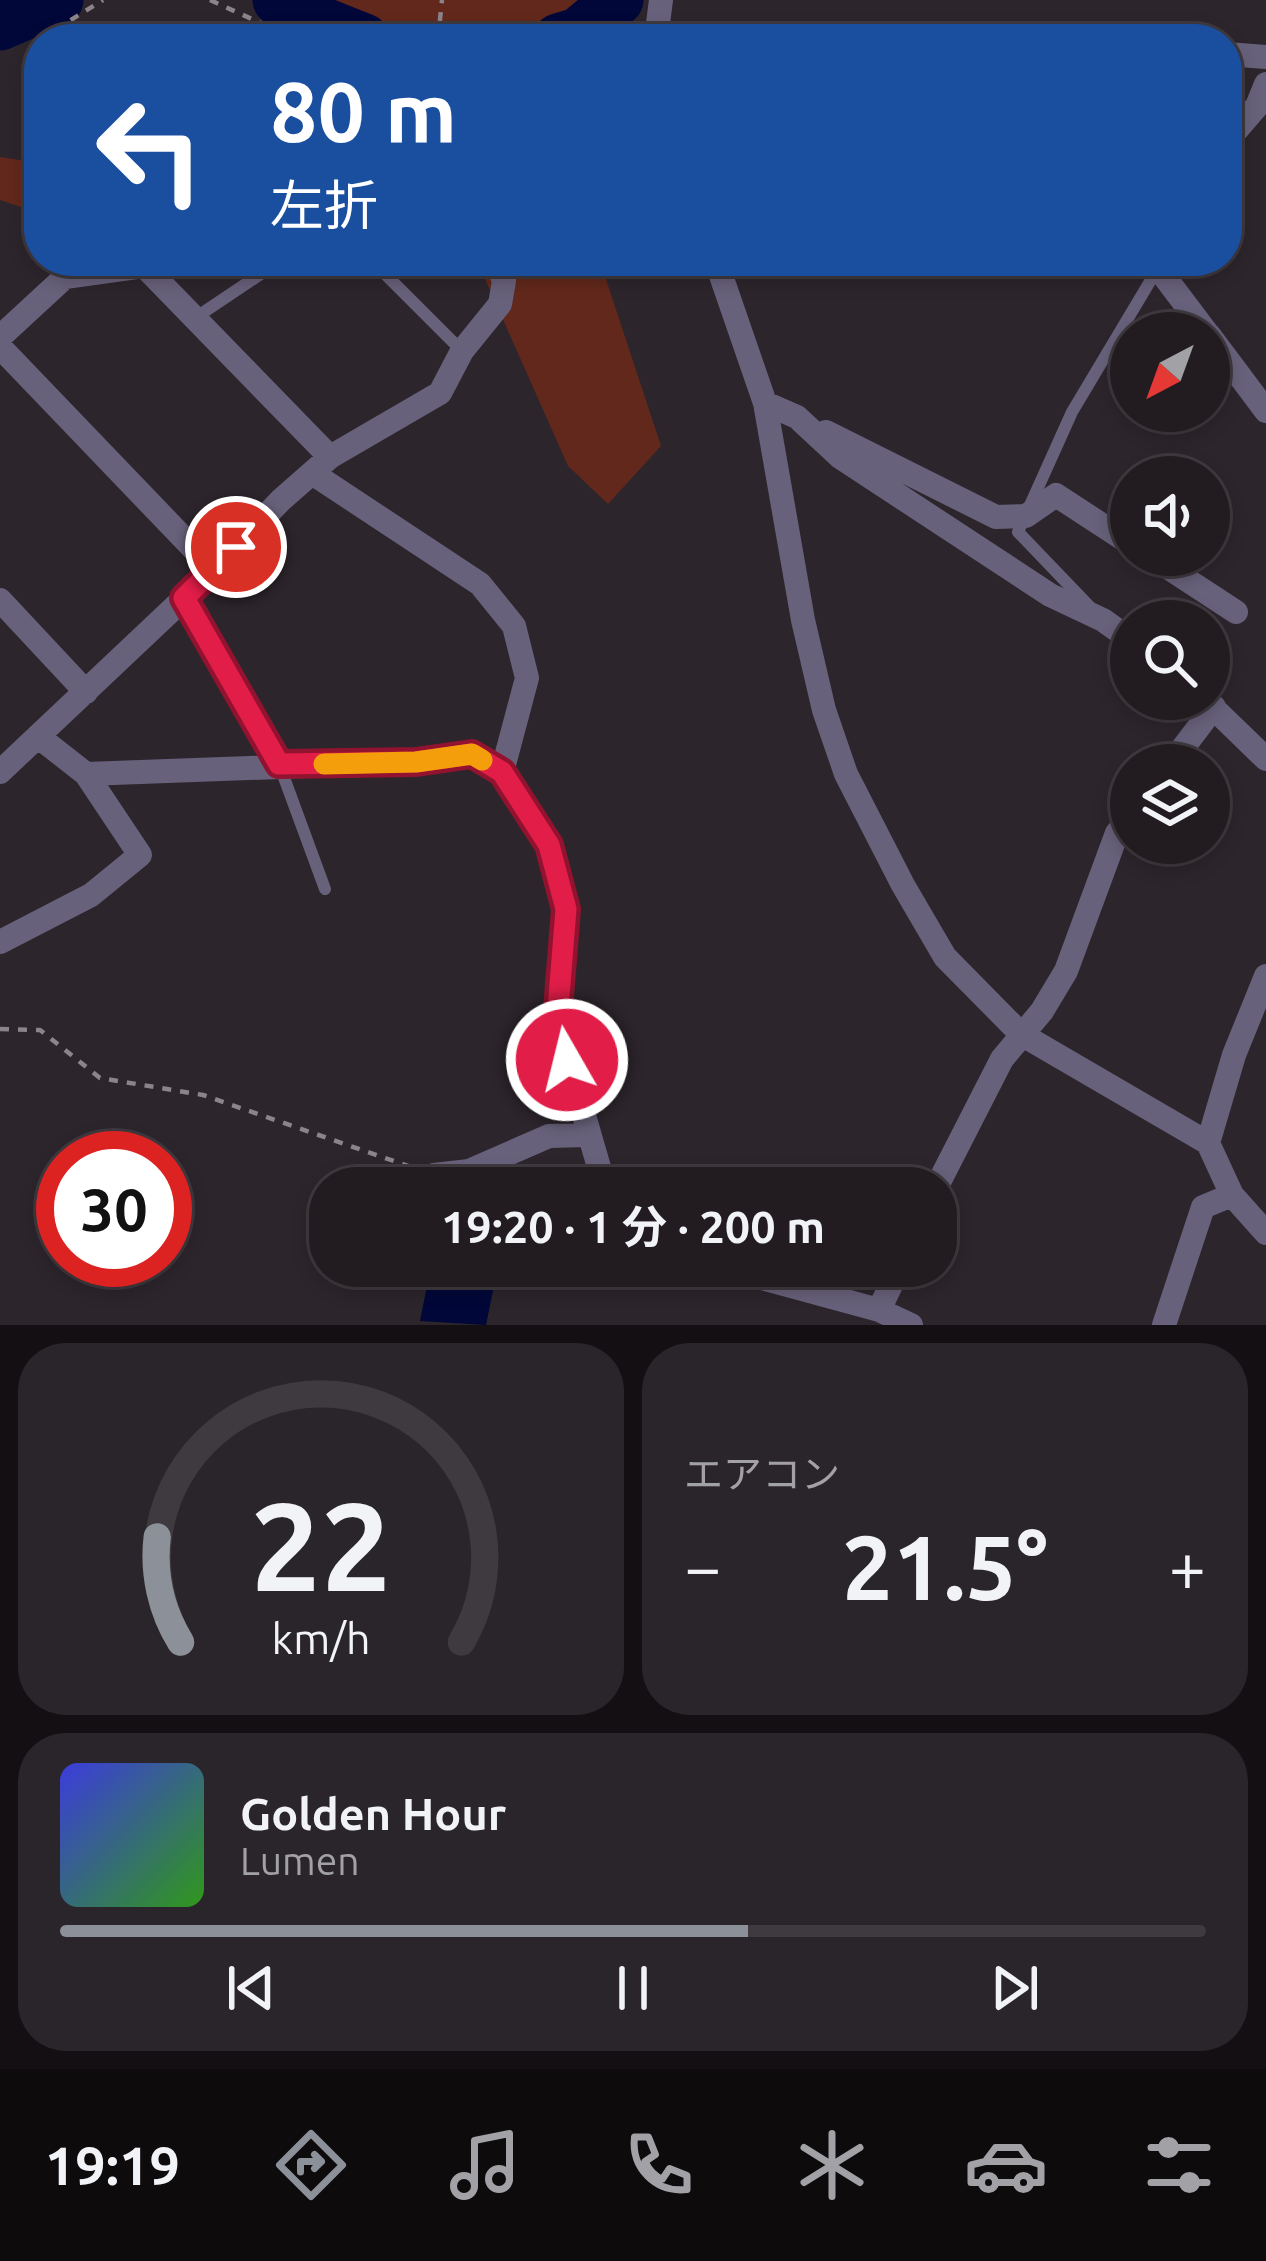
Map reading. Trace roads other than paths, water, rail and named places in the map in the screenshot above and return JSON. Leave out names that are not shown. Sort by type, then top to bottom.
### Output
[{"type":"street","points":[[1242,124],[1257,106],[1266,84]]},
{"type":"street","points":[[0,337],[65,277],[72,276]]},
{"type":"street","points":[[154,276],[321,465],[480,584],[514,626],[527,678],[502,772]]},
{"type":"street","points":[[0,772],[214,571],[280,500],[321,465],[440,393],[462,351],[500,304],[502,276]]},
{"type":"street","points":[[721,276],[765,403],[803,620],[824,710],[846,774],[945,957],[1021,1034],[1208,1143],[1232,1195],[1266,1233]]},
{"type":"street","points":[[1170,276],[1194,312]]},
{"type":"street","points":[[0,347],[214,571]]},
{"type":"street","points":[[1230,363],[1266,411]]},
{"type":"street","points":[[765,403],[996,517],[1026,516],[1056,495],[1110,530]]},
{"type":"street","points":[[796,417],[840,457],[1050,595],[1110,625]]},
{"type":"street","points":[[1180,576],[1236,612]]},
{"type":"street","points":[[0,600],[86,692]]},
{"type":"street","points":[[1226,720],[1266,760]]},
{"type":"street","points":[[0,942],[91,895],[140,855],[86,774],[40,738]]},
{"type":"street","points":[[86,774],[416,762],[472,754],[502,772],[549,845],[566,909],[557,1022],[598,1167]]},
{"type":"street","points":[[947,1167],[1002,1059],[1042,1011],[1066,971],[1110,854]]},
{"type":"street","points":[[1208,1143],[1234,1055],[1266,976]]},
{"type":"street","points":[[480,1167],[549,1136],[588,1135]]},
{"type":"street","points":[[1164,1325],[1203,1207],[1232,1195]]},
{"type":"street","points":[[795,1287],[879,1310],[911,1325]]},
{"type":"street","points":[[879,1310],[889,1287]]},
{"type":"lane","points":[[195,318],[258,276]]},
{"type":"lane","points":[[387,276],[462,351]]},
{"type":"lane","points":[[1103,620],[1018,532],[1072,412],[1155,276]]},
{"type":"lane","points":[[184,598],[279,764],[325,889]]},
{"type":"waterway","points":[[0,25],[58,0]]},
{"type":"waterway","points":[[278,0],[326,24]]},
{"type":"waterway","points":[[589,24],[618,0]]}]
